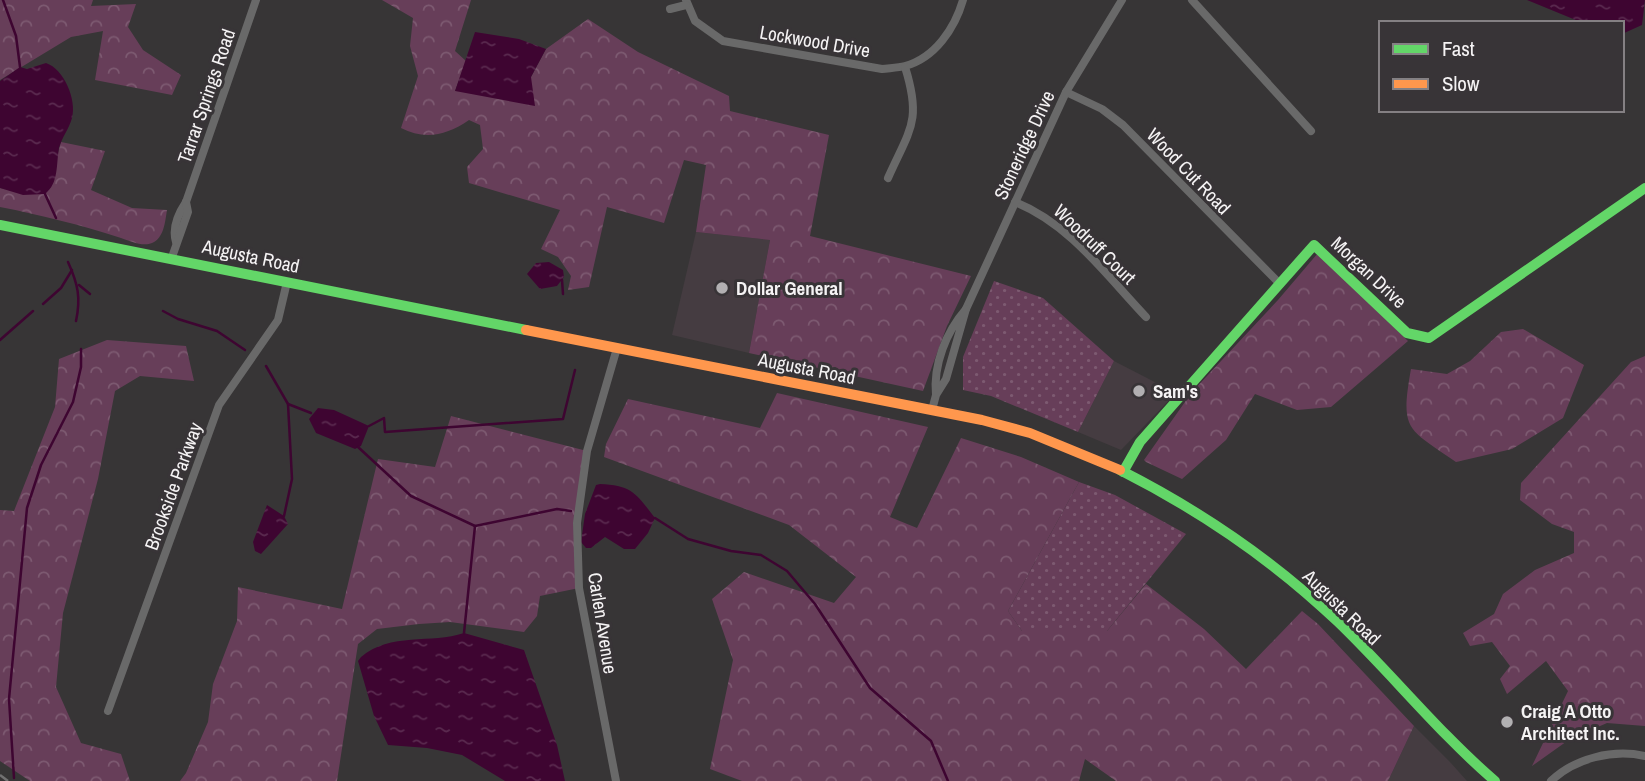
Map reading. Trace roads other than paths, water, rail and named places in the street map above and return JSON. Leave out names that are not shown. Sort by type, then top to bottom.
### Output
[{"type":"main road","name":"Morgan Drive","points":[[1123,472],[1140,442],[1314,244],[1407,333],[1418,338],[1429,338],[1645,188]]},
{"type":"main road","name":"Augusta Road","points":[[0,225],[172,257],[932,410],[1024,430],[1073,447],[1123,472],[1219,527],[1265,559],[1329,614],[1441,733],[1495,781]]},
{"type":"street","name":"Tarrar Springs Road","points":[[172,257],[176,242],[174,233],[180,211],[186,202],[257,0]]},
{"type":"street","points":[[888,178],[915,112],[914,95],[905,66],[926,55],[944,38],[963,0]]},
{"type":"street","name":"Stoneridge Drive","points":[[932,410],[936,395],[946,379],[966,309],[1015,202],[1066,92],[1102,28],[1122,0]]},
{"type":"street","points":[[1192,0],[1311,131]]},
{"type":"street","name":"Lockwood Drive","points":[[670,9],[686,3],[702,28],[723,41],[849,65],[882,69],[905,66]]},
{"type":"street","name":"Wood Cut Road","points":[[1066,92],[1102,109],[1123,125],[1280,284]]},
{"type":"street","name":"Woodruff Court","points":[[1015,202],[1038,211],[1062,228],[1146,317]]},
{"type":"street","name":"Brookside Parkway","points":[[108,711],[219,405],[278,320],[287,282]]},
{"type":"street","name":"Carlen Avenue","points":[[616,781],[579,587],[577,523],[587,451],[617,348]]},
{"type":"street","points":[[1551,781],[1562,770],[1586,760],[1628,752],[1645,756]]},
{"type":"water","points":[[1527,0],[1645,0],[1642,25],[1624,33],[1624,21],[1578,21]]},
{"type":"water","points":[[475,32],[519,39],[546,49],[531,77],[535,106],[455,91]]},
{"type":"water","points":[[46,63],[58,72],[68,86],[73,103],[72,118],[59,148],[53,185],[45,194],[23,195],[0,188],[0,81],[20,67],[27,69]]},
{"type":"water","points":[[549,262],[563,270],[564,277],[557,286],[540,289],[527,274],[536,263]]},
{"type":"water","points":[[318,408],[334,410],[369,426],[361,446],[355,449],[316,433],[309,419]]},
{"type":"water","points":[[596,485],[627,489],[655,518],[648,533],[635,549],[624,549],[605,537],[591,548],[586,548],[581,542],[585,514]]},
{"type":"water","points":[[267,505],[284,516],[288,524],[261,554],[255,551],[253,542]]},
{"type":"water","points":[[464,633],[524,650],[557,745],[565,781],[505,781],[462,755],[427,748],[388,745],[374,716],[358,661],[372,649],[385,644]]},
{"type":"waterway","points":[[3,0],[16,36],[20,67]]},
{"type":"waterway","points":[[45,194],[56,218]]},
{"type":"waterway","points":[[68,262],[78,291],[76,321]]},
{"type":"waterway","points":[[43,304],[61,288],[72,270]]},
{"type":"waterway","points":[[562,280],[563,294]]},
{"type":"waterway","points":[[79,285],[90,294]]},
{"type":"waterway","points":[[0,340],[33,311]]},
{"type":"waterway","points":[[163,311],[178,319],[217,331],[245,350]]},
{"type":"waterway","points":[[14,778],[9,699],[27,508],[41,465],[73,402],[81,367],[81,349]]},
{"type":"waterway","points":[[266,366],[288,404],[292,479],[284,516]]},
{"type":"waterway","points":[[369,426],[384,418],[385,432],[563,419],[575,370]]},
{"type":"waterway","points":[[288,404],[311,413]]},
{"type":"waterway","points":[[358,447],[411,496],[475,526],[557,509],[571,511]]},
{"type":"waterway","points":[[655,518],[688,539],[731,551],[761,555],[787,571],[815,604],[870,688],[931,741],[948,781]]},
{"type":"waterway","points":[[464,633],[475,526]]},
{"type":"railway","points":[[0,775],[8,781]]},
{"type":"place","name":"Dollar General","points":[[722,288]]},
{"type":"place","name":"Sam's","points":[[1139,391]]},
{"type":"place","name":"Craig A Otto Architect Inc.","points":[[1507,722]]}]
